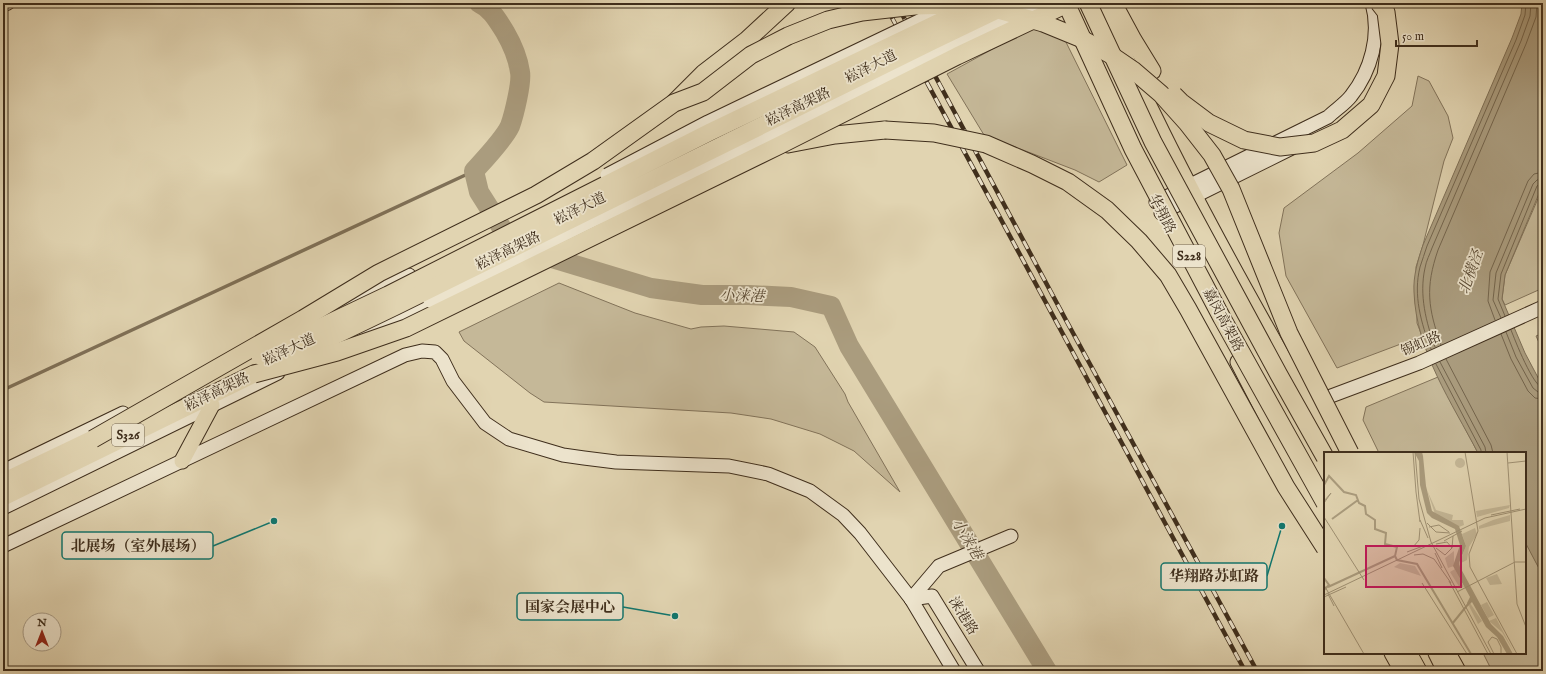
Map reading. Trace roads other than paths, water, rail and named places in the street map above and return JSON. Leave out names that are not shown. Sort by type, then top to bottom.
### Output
[{"type":"highway","points":[[93,439],[303,319],[379,273],[536,196],[593,161],[674,103],[704,73],[747,40],[787,3]]},
{"type":"highway","name":"崧泽高架路","points":[[3,482],[93,439],[279,346],[388,295],[710,132],[978,3]]},
{"type":"highway","name":"崧泽高架路","points":[[3,497],[396,306],[911,51],[1012,3]]},
{"type":"highway","name":"嘉闵高架路","points":[[1066,3],[1133,149],[1222,318],[1324,502]]},
{"type":"highway","points":[[254,374],[337,352],[406,328],[780,145],[957,56],[1069,3]]},
{"type":"highway","name":"嘉闵高架路","points":[[1088,3],[1153,142],[1271,361],[1324,455]]},
{"type":"highway","points":[[1113,3],[1152,71],[1181,102],[1209,123],[1244,140],[1280,147],[1314,143],[1342,130],[1371,105],[1386,76],[1390,44],[1386,12],[1379,3]]},
{"type":"highway","points":[[674,103],[703,92],[752,55],[788,36],[828,20],[862,12],[915,6],[958,5],[994,9],[1043,23],[1082,39],[1133,70],[1161,94],[1187,123],[1212,155],[1231,189],[1289,333],[1349,452]]},
{"type":"highway","points":[[780,145],[835,135],[885,130],[934,133],[986,144],[1032,164],[1068,182],[1107,210],[1139,241],[1168,275],[1286,487],[1324,546]]},
{"type":"highway","points":[[1409,654],[1418,671]]},
{"type":"highway","points":[[1438,654],[1446,671]]},
{"type":"main road","points":[[3,5],[8,3]]},
{"type":"main road","name":"崧泽大道","points":[[3,471],[420,270],[708,122],[957,3]]},
{"type":"main road","name":"崧泽大道","points":[[3,508],[212,405],[725,158],[936,52],[1042,3]]},
{"type":"main road","name":"华翔路","points":[[1060,3],[1159,208],[1289,463],[1324,528]]},
{"type":"main road","points":[[1102,3],[1117,41],[1191,192],[1336,452]]},
{"type":"main road","points":[[1191,192],[1328,117],[1351,97],[1365,73],[1371,59],[1375,35],[1372,3]]},
{"type":"main road","points":[[1159,208],[1334,127],[1355,111],[1369,98],[1386,62],[1392,14],[1390,3]]},
{"type":"main road","name":"锡虹路","points":[[1309,404],[1419,363],[1543,307]]},
{"type":"main road","points":[[3,546],[404,355],[422,351],[434,352],[442,359],[453,381],[485,423],[509,439],[563,454],[616,462],[729,466],[768,474],[810,491],[843,515],[860,533],[911,599],[954,671]]},
{"type":"main road","points":[[182,461],[212,405]]},
{"type":"main road","points":[[911,599],[939,566],[1011,536]]},
{"type":"main road","name":"涞港路","points":[[911,599],[932,596],[978,671]]},
{"type":"main road","points":[[1393,654],[1402,671]]},
{"type":"main road","points":[[1449,654],[1458,671]]},
{"type":"water","name":"北横泾","points":[[1522,3],[1543,3],[1543,184],[1505,275],[1502,299],[1525,353],[1543,387],[1543,576],[1526,544],[1526,452],[1477,452],[1447,396],[1428,356],[1416,314],[1414,292],[1415,274],[1423,245],[1521,14]]},
{"type":"waterway","name":"小涞港","points":[[479,3],[491,11],[505,32],[514,51],[520,72],[519,91],[510,126],[499,143],[474,171],[479,192],[510,241],[545,256],[651,288],[702,295],[791,297],[831,306],[849,346],[1047,671]]},
{"type":"waterway","points":[[3,390],[474,171]]},
{"type":"railway","points":[[884,3],[1245,671]]},
{"type":"railway","points":[[896,3],[1067,322],[1257,671]]},
{"type":"place","name":"北展场（室外展场）","points":[[274,521]]},
{"type":"place","name":"华翔路苏虹路","points":[[1282,526]]},
{"type":"place","name":"国家会展中心","points":[[675,616]]}]
